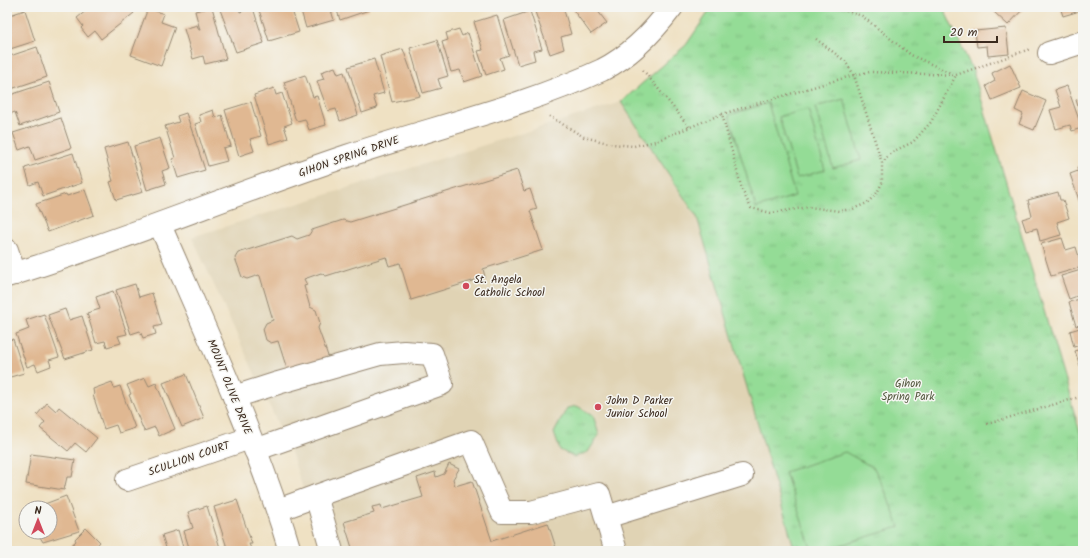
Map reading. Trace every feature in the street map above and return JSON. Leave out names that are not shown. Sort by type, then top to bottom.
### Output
[{"type":"street","name":"GIHON SPRING DRIVE","points":[[11,275],[160,225],[346,156],[548,92],[604,69],[640,43],[672,7]]},
{"type":"street","points":[[1049,53],[1083,42]]},
{"type":"street","name":"MOUNT OLIVE DRIVE","points":[[160,225],[253,444],[278,510],[290,551]]},
{"type":"street","points":[[7,250],[11,275]]},
{"type":"street","name":"SCULLION COURT","points":[[127,480],[253,444],[442,384],[432,354],[404,352],[380,354],[234,397]]},
{"type":"street","points":[[278,510],[471,440],[502,512],[531,512],[599,494],[616,551]]},
{"type":"street","points":[[606,517],[742,475]]},
{"type":"street","points":[[316,496],[332,551]]},
{"type":"path","points":[[835,7],[862,16],[911,55],[956,75]]},
{"type":"path","points":[[722,114],[742,190],[751,208],[771,213],[809,207],[839,211],[853,209],[867,203],[877,193],[882,183],[882,163],[854,75],[845,61],[816,39]]},
{"type":"path","points":[[549,116],[584,137],[612,144],[634,146],[690,128],[722,114],[854,75],[870,72],[956,75],[1029,49],[1049,53]]},
{"type":"path","points":[[643,70],[690,128]]},
{"type":"path","points":[[882,163],[892,152],[913,142],[931,122],[956,75]]},
{"type":"path","points":[[987,424],[1083,396]]},
{"type":"shaded area","points":[[621,102],[697,217],[795,551],[323,551],[292,455],[192,237]]},
{"type":"green space","name":"Gihon Spring Park","points":[[712,7],[943,7],[973,71],[1083,442],[1083,551],[795,551],[697,217],[621,102],[686,45]]},
{"type":"green space","points":[[844,99],[861,160],[833,168],[815,107]]},
{"type":"green space","points":[[768,103],[795,196],[756,208],[729,115]]},
{"type":"green space","points":[[808,109],[825,170],[797,178],[779,117]]},
{"type":"green space","points":[[577,406],[593,415],[599,435],[588,452],[574,457],[560,450],[554,433],[567,408]]},
{"type":"green space","points":[[845,452],[874,468],[884,488],[899,527],[821,551],[812,551],[785,472]]},
{"type":"building","points":[[91,7],[130,7],[134,13],[101,39],[95,31],[88,37],[81,28],[83,26],[77,18]]},
{"type":"building","points":[[212,7],[226,59],[205,64],[203,56],[193,59],[184,29],[197,25],[200,30],[195,11]]},
{"type":"building","points":[[219,7],[239,7],[240,12],[253,8],[264,43],[236,52]]},
{"type":"building","points":[[258,7],[291,7],[299,32],[269,41]]},
{"type":"building","points":[[300,7],[330,7],[334,20],[306,28]]},
{"type":"building","points":[[336,7],[368,7],[369,10],[340,20]]},
{"type":"building","points":[[539,7],[563,7],[571,34],[561,37],[564,49],[550,54],[534,9]]},
{"type":"building","points":[[571,7],[600,7],[597,10],[607,23],[591,34]]},
{"type":"building","points":[[996,7],[1025,7],[1008,25],[993,11]]},
{"type":"building","points":[[1060,7],[1083,7],[1083,10],[1063,16]]},
{"type":"building","points":[[148,8],[164,14],[161,22],[175,27],[161,66],[131,55]]},
{"type":"building","points":[[25,10],[35,41],[7,50],[7,16]]},
{"type":"building","points":[[530,11],[542,49],[533,51],[535,60],[518,65],[504,20]]},
{"type":"building","points":[[497,15],[509,55],[500,58],[504,69],[486,75],[478,51],[483,50],[474,22]]},
{"type":"building","points":[[1006,28],[1009,54],[988,56],[987,46],[977,47],[975,31]]},
{"type":"building","points":[[459,29],[462,36],[468,33],[482,76],[464,82],[460,70],[451,72],[442,42],[448,40],[446,33]]},
{"type":"building","points":[[437,40],[448,76],[438,79],[441,88],[423,93],[410,48]]},
{"type":"building","points":[[37,47],[47,77],[8,90],[7,57]]},
{"type":"building","points":[[403,49],[420,96],[392,102],[380,56]]},
{"type":"building","points":[[374,59],[384,93],[373,96],[377,108],[362,113],[348,67]]},
{"type":"building","points":[[1010,64],[1021,88],[992,100],[986,86],[995,81],[992,73]]},
{"type":"building","points":[[335,67],[338,74],[344,72],[358,115],[340,121],[336,109],[328,111],[317,81],[324,79],[321,72]]},
{"type":"building","points":[[305,75],[313,97],[317,96],[326,125],[309,130],[305,119],[297,121],[295,118],[284,82]]},
{"type":"building","points":[[49,82],[59,112],[20,126],[15,112],[7,115],[7,96]]},
{"type":"building","points":[[1067,86],[1082,128],[1072,131],[1070,125],[1056,129],[1050,110],[1061,107],[1055,90]]},
{"type":"building","points":[[274,88],[276,95],[282,93],[292,123],[284,126],[288,138],[269,144],[254,95]]},
{"type":"building","points":[[1023,91],[1046,101],[1034,130],[1019,124],[1023,114],[1015,110]]},
{"type":"building","points":[[1083,98],[1083,122],[1076,100]]},
{"type":"building","points":[[251,102],[261,136],[250,139],[254,151],[239,156],[225,110]]},
{"type":"building","points":[[213,110],[215,118],[222,115],[231,146],[223,148],[227,161],[208,166],[195,124],[201,122],[199,115]]},
{"type":"building","points":[[186,113],[205,170],[178,178],[172,159],[175,158],[165,126],[179,122],[177,116]]},
{"type":"building","points":[[61,118],[71,148],[35,160],[30,146],[19,150],[13,133]]},
{"type":"building","points":[[160,138],[170,168],[162,171],[166,184],[147,190],[134,146]]},
{"type":"building","points":[[128,142],[143,192],[116,200],[110,182],[113,181],[104,149]]},
{"type":"building","points":[[73,153],[82,183],[43,196],[38,182],[30,185],[25,168]]},
{"type":"building","points":[[1083,166],[1083,202],[1080,203],[1070,174],[1078,171],[1077,168]]},
{"type":"building","points":[[517,170],[524,191],[530,189],[537,209],[530,211],[543,250],[483,269],[485,277],[411,300],[400,263],[389,266],[386,257],[326,276],[321,273],[304,279],[307,285],[304,286],[310,307],[316,310],[320,323],[318,328],[328,356],[325,361],[293,372],[287,369],[278,341],[271,343],[266,340],[263,329],[266,323],[273,320],[260,276],[247,279],[242,277],[235,258],[238,253],[292,236],[297,239],[309,235],[312,230],[343,220],[350,222]]},
{"type":"building","points":[[85,190],[94,215],[48,232],[36,204],[66,194],[67,196]]},
{"type":"building","points":[[1058,192],[1060,200],[1063,200],[1069,218],[1057,222],[1061,235],[1040,241],[1037,228],[1026,231],[1022,219],[1032,216],[1028,200]]},
{"type":"building","points":[[1062,238],[1066,250],[1076,247],[1082,267],[1051,276],[1041,244]]},
{"type":"building","points":[[1081,270],[1083,277],[1083,294],[1069,299],[1061,276]]},
{"type":"building","points":[[135,284],[139,297],[152,293],[162,325],[154,327],[156,334],[143,338],[140,331],[131,334],[116,290]]},
{"type":"building","points":[[113,291],[127,334],[118,336],[121,343],[107,347],[105,341],[96,343],[87,313],[100,309],[96,297]]},
{"type":"building","points":[[1083,298],[1083,324],[1076,326],[1069,302]]},
{"type":"building","points":[[65,309],[69,320],[82,316],[93,350],[65,359],[48,315]]},
{"type":"building","points":[[44,314],[59,357],[49,360],[51,366],[38,371],[35,364],[27,367],[16,334],[29,329],[26,320]]},
{"type":"building","points":[[1083,327],[1083,344],[1074,347],[1070,331]]},
{"type":"building","points":[[13,339],[24,373],[7,378],[7,341]]},
{"type":"building","points":[[1083,348],[1083,365],[1080,366],[1075,351]]},
{"type":"building","points":[[186,374],[204,418],[182,427],[163,383]]},
{"type":"building","points":[[145,378],[149,386],[156,383],[175,429],[159,436],[155,427],[144,431],[129,395],[131,394],[127,385]]},
{"type":"building","points":[[112,382],[114,388],[120,386],[135,428],[119,433],[116,425],[104,429],[93,395],[93,389]]},
{"type":"building","points":[[47,403],[56,411],[59,407],[97,438],[86,452],[75,443],[68,451],[40,428],[45,422],[37,415]]},
{"type":"building","points":[[31,454],[75,460],[72,477],[67,477],[64,490],[26,484]]},
{"type":"building","points":[[449,464],[459,469],[453,479],[455,486],[472,481],[492,541],[548,523],[557,551],[353,551],[344,522],[374,513],[372,507],[381,505],[382,509],[423,497],[417,478],[435,472],[436,477],[444,474]]},
{"type":"building","points":[[66,496],[79,531],[58,537],[58,500],[55,500]]},
{"type":"building","points":[[237,500],[252,544],[249,544],[252,551],[228,551],[214,507]]},
{"type":"building","points":[[207,506],[221,551],[190,551],[184,531],[193,528],[188,512]]},
{"type":"building","points":[[86,528],[100,542],[93,550],[94,551],[65,551],[76,541],[75,539]]},
{"type":"building","points":[[178,530],[184,551],[158,551],[166,548],[162,535]]},
{"type":"place","name":"St. Angela Catholic School","points":[[466,286]]},
{"type":"place","name":"John D Parker Junior School","points":[[598,407]]}]
